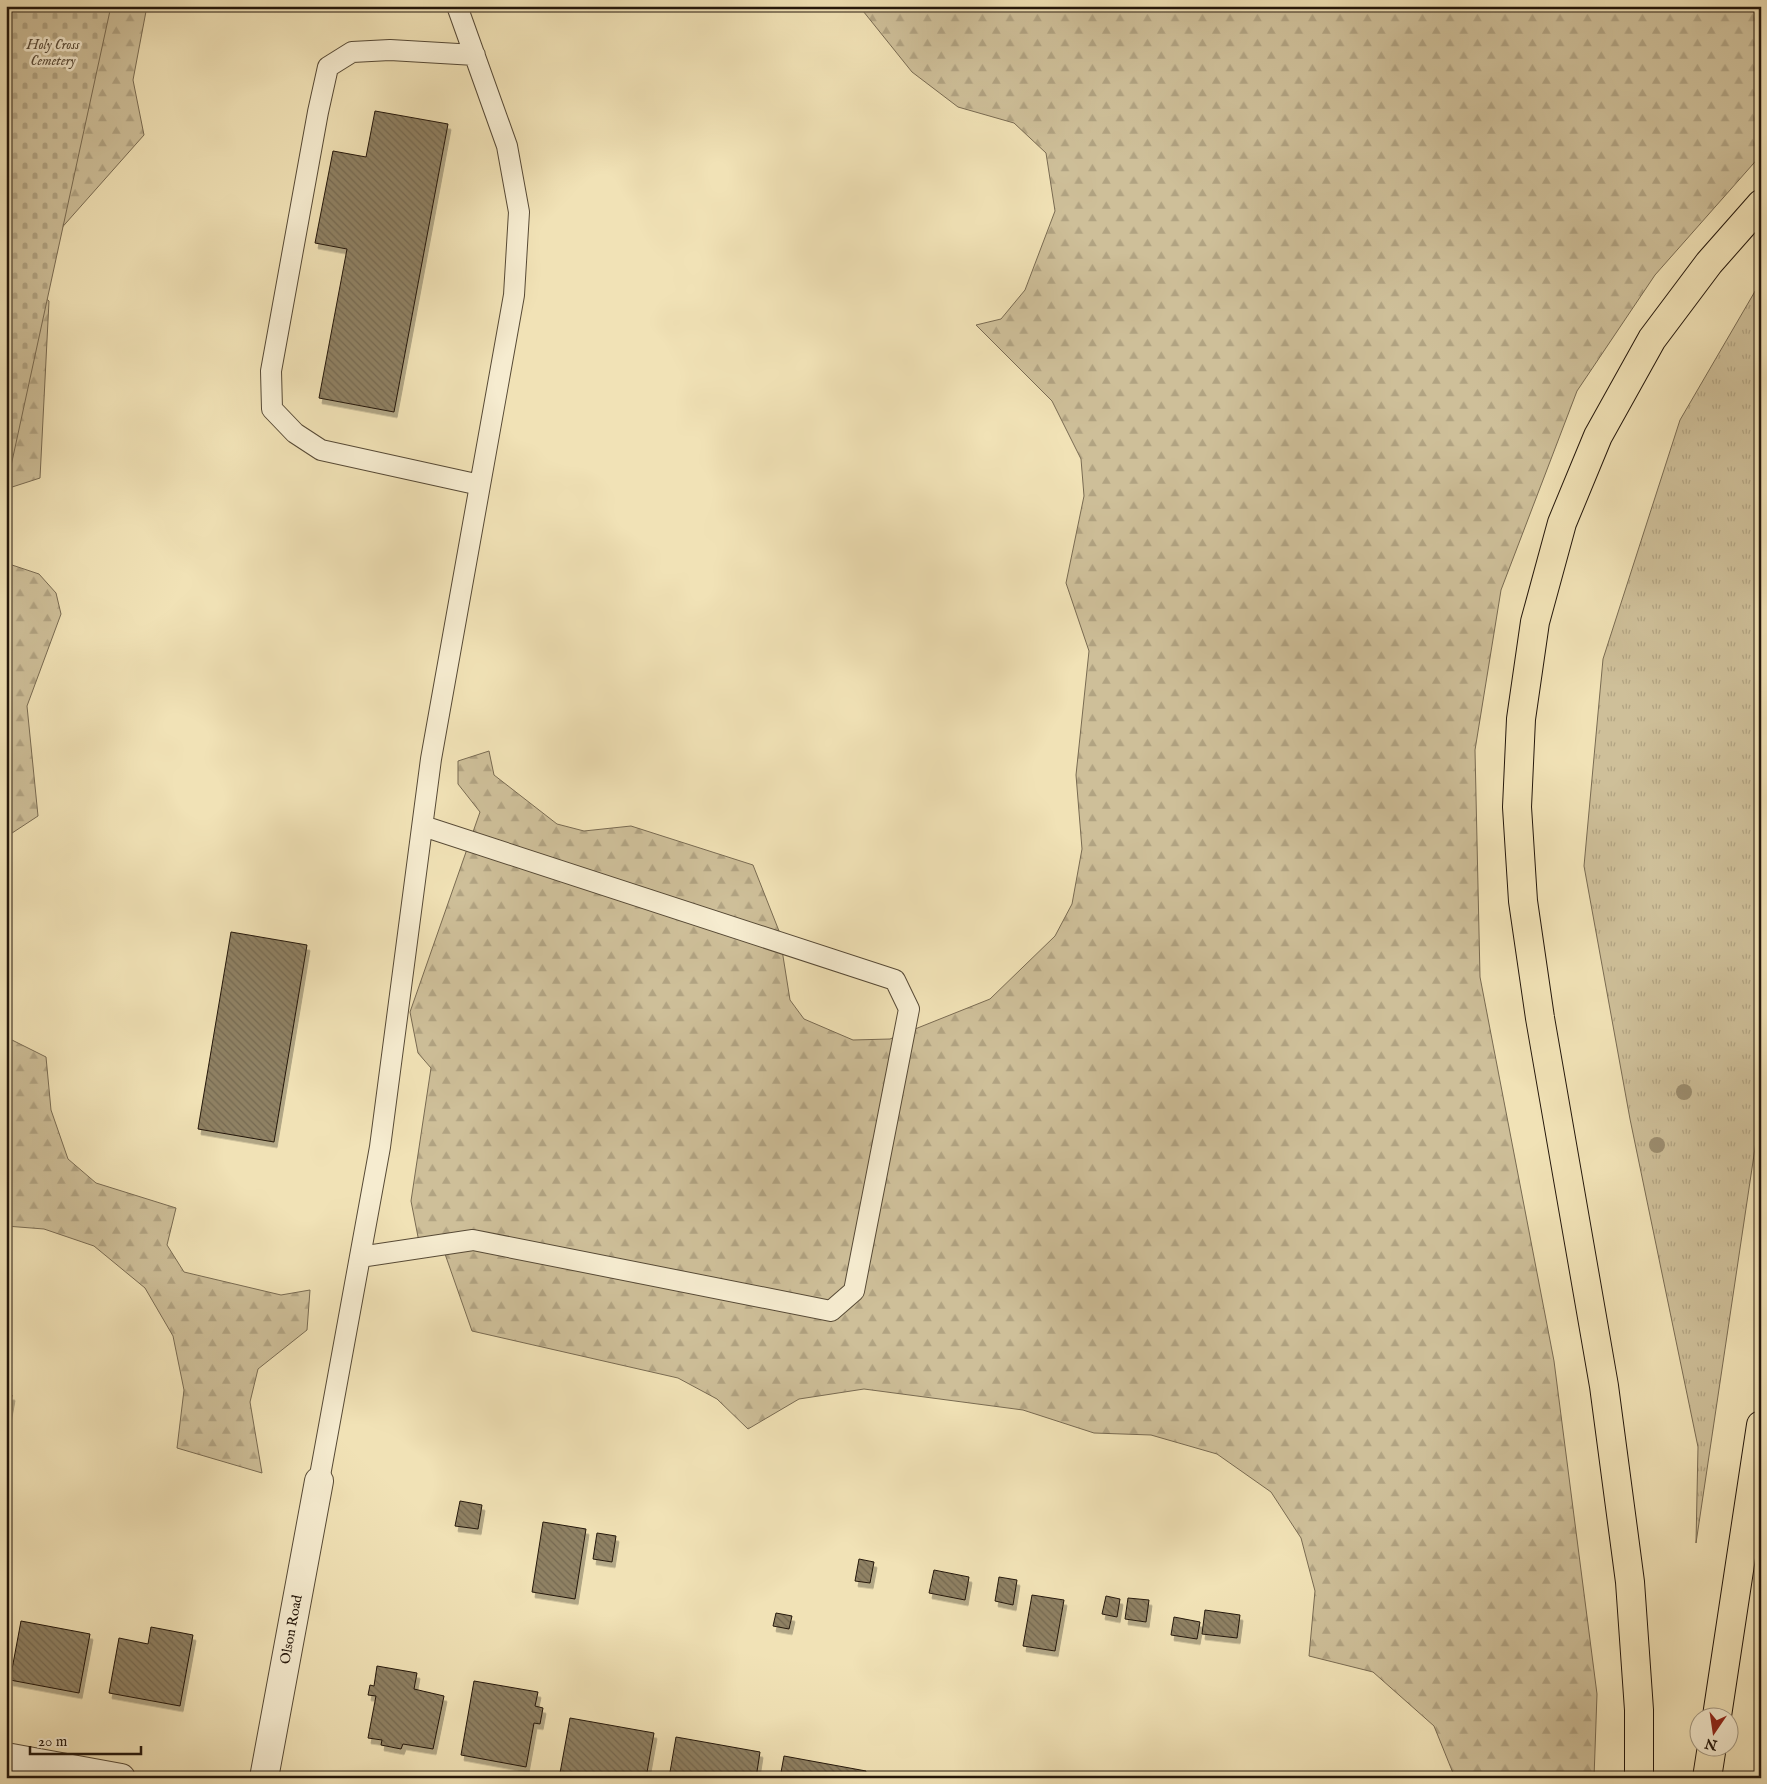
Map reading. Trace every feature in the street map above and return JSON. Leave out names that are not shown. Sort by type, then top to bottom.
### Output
[{"type":"highway","points":[[1638,1778],[1639,1710],[1630,1582],[1604,1386],[1540,1018],[1523,901],[1517,807],[1521,719],[1535,622],[1562,523],[1598,436],[1652,339],[1709,263],[1761,204]]},
{"type":"highway","points":[[1719,1706],[1761,1424]]},
{"type":"highway","points":[[1708,1778],[1711,1756]]},
{"type":"street","name":"Olson Road","points":[[264,1778],[319,1481]]},
{"type":"street","points":[[6,1757],[121,1778]]},
{"type":"lane","points":[[319,1481],[380,1147],[431,759],[514,295],[519,212],[507,146],[457,6]]},
{"type":"lane","points":[[475,55],[390,50],[352,52],[328,67],[318,112],[271,371],[272,409],[295,433],[321,450],[480,485]]},
{"type":"lane","points":[[360,1257],[473,1240],[831,1311],[854,1291],[909,1009],[895,980],[423,826]]},
{"type":"green space","name":"Holy Cross Cemetery","points":[[6,6],[147,6],[133,80],[144,135],[19,276],[49,301],[40,478],[6,489]]},
{"type":"green space","name":"Holy Cross Cemetery","points":[[6,6],[111,6],[6,489]]},
{"type":"green space","points":[[859,6],[1761,6],[1761,155],[1655,275],[1577,391],[1501,590],[1475,750],[1480,977],[1554,1361],[1597,1694],[1594,1778],[1455,1778],[1434,1726],[1373,1672],[1309,1656],[1315,1591],[1301,1538],[1271,1492],[1217,1454],[1151,1435],[1094,1433],[1023,1410],[864,1389],[799,1399],[748,1429],[717,1399],[678,1378],[472,1331],[445,1254],[419,1242],[411,1201],[431,1068],[418,1053],[410,1012],[480,812],[458,784],[458,761],[489,751],[494,775],[557,824],[584,831],[631,826],[753,865],[779,931],[790,1000],[804,1019],[853,1040],[890,1039],[990,999],[1055,936],[1072,904],[1082,849],[1076,775],[1089,651],[1066,583],[1084,496],[1081,459],[1052,401],[976,325],[1001,319],[1025,290],[1055,211],[1046,153],[1014,123],[958,107],[912,72]]},
{"type":"green space","points":[[1761,281],[1761,1108],[1696,1543],[1698,1447],[1630,1119],[1584,866],[1603,659],[1680,420]]},
{"type":"green space","points":[[6,563],[39,574],[56,593],[61,614],[27,706],[38,816],[6,837]]},
{"type":"green space","points":[[6,1037],[46,1057],[51,1110],[68,1159],[96,1183],[176,1208],[167,1245],[184,1272],[281,1295],[310,1290],[307,1330],[258,1369],[250,1402],[262,1473],[177,1448],[184,1390],[173,1336],[145,1288],[94,1246],[44,1229],[6,1226]]},
{"type":"building","points":[[375,111],[448,124],[394,412],[319,398],[347,249],[315,243],[333,151],[366,157]]},
{"type":"building","points":[[231,932],[307,945],[274,1142],[198,1129]]},
{"type":"building","points":[[6,1394],[12,1395],[7,1423],[6,1423]]},
{"type":"building","points":[[460,1501],[482,1505],[478,1529],[455,1526]]},
{"type":"building","points":[[543,1522],[586,1529],[575,1599],[532,1592]]},
{"type":"building","points":[[597,1533],[616,1536],[612,1562],[593,1559]]},
{"type":"building","points":[[859,1559],[874,1562],[870,1583],[855,1581]]},
{"type":"building","points":[[934,1570],[969,1577],[965,1600],[929,1593]]},
{"type":"building","points":[[999,1577],[1017,1580],[1013,1605],[995,1601]]},
{"type":"building","points":[[1032,1595],[1064,1600],[1055,1651],[1023,1646]]},
{"type":"building","points":[[1106,1596],[1120,1599],[1117,1617],[1102,1614]]},
{"type":"building","points":[[1128,1598],[1149,1600],[1146,1622],[1125,1619]]},
{"type":"building","points":[[1205,1610],[1240,1615],[1237,1638],[1202,1634]]},
{"type":"building","points":[[776,1613],[792,1616],[789,1629],[773,1626]]},
{"type":"building","points":[[1174,1617],[1200,1622],[1197,1639],[1171,1635]]},
{"type":"building","points":[[21,1621],[90,1634],[79,1693],[10,1680]]},
{"type":"building","points":[[151,1627],[193,1635],[180,1706],[109,1693],[119,1638],[148,1644]]},
{"type":"building","points":[[377,1666],[417,1673],[414,1689],[444,1696],[433,1749],[403,1744],[401,1749],[381,1745],[382,1740],[368,1738],[376,1696],[368,1695],[370,1685],[374,1686]]},
{"type":"building","points":[[474,1681],[538,1692],[535,1706],[543,1708],[540,1724],[534,1723],[526,1767],[461,1755]]},
{"type":"building","points":[[570,1718],[654,1733],[646,1778],[589,1778],[560,1773]]},
{"type":"building","points":[[676,1737],[760,1752],[756,1778],[669,1778]]},
{"type":"building","points":[[784,1756],[866,1771],[865,1778],[780,1778]]}]
